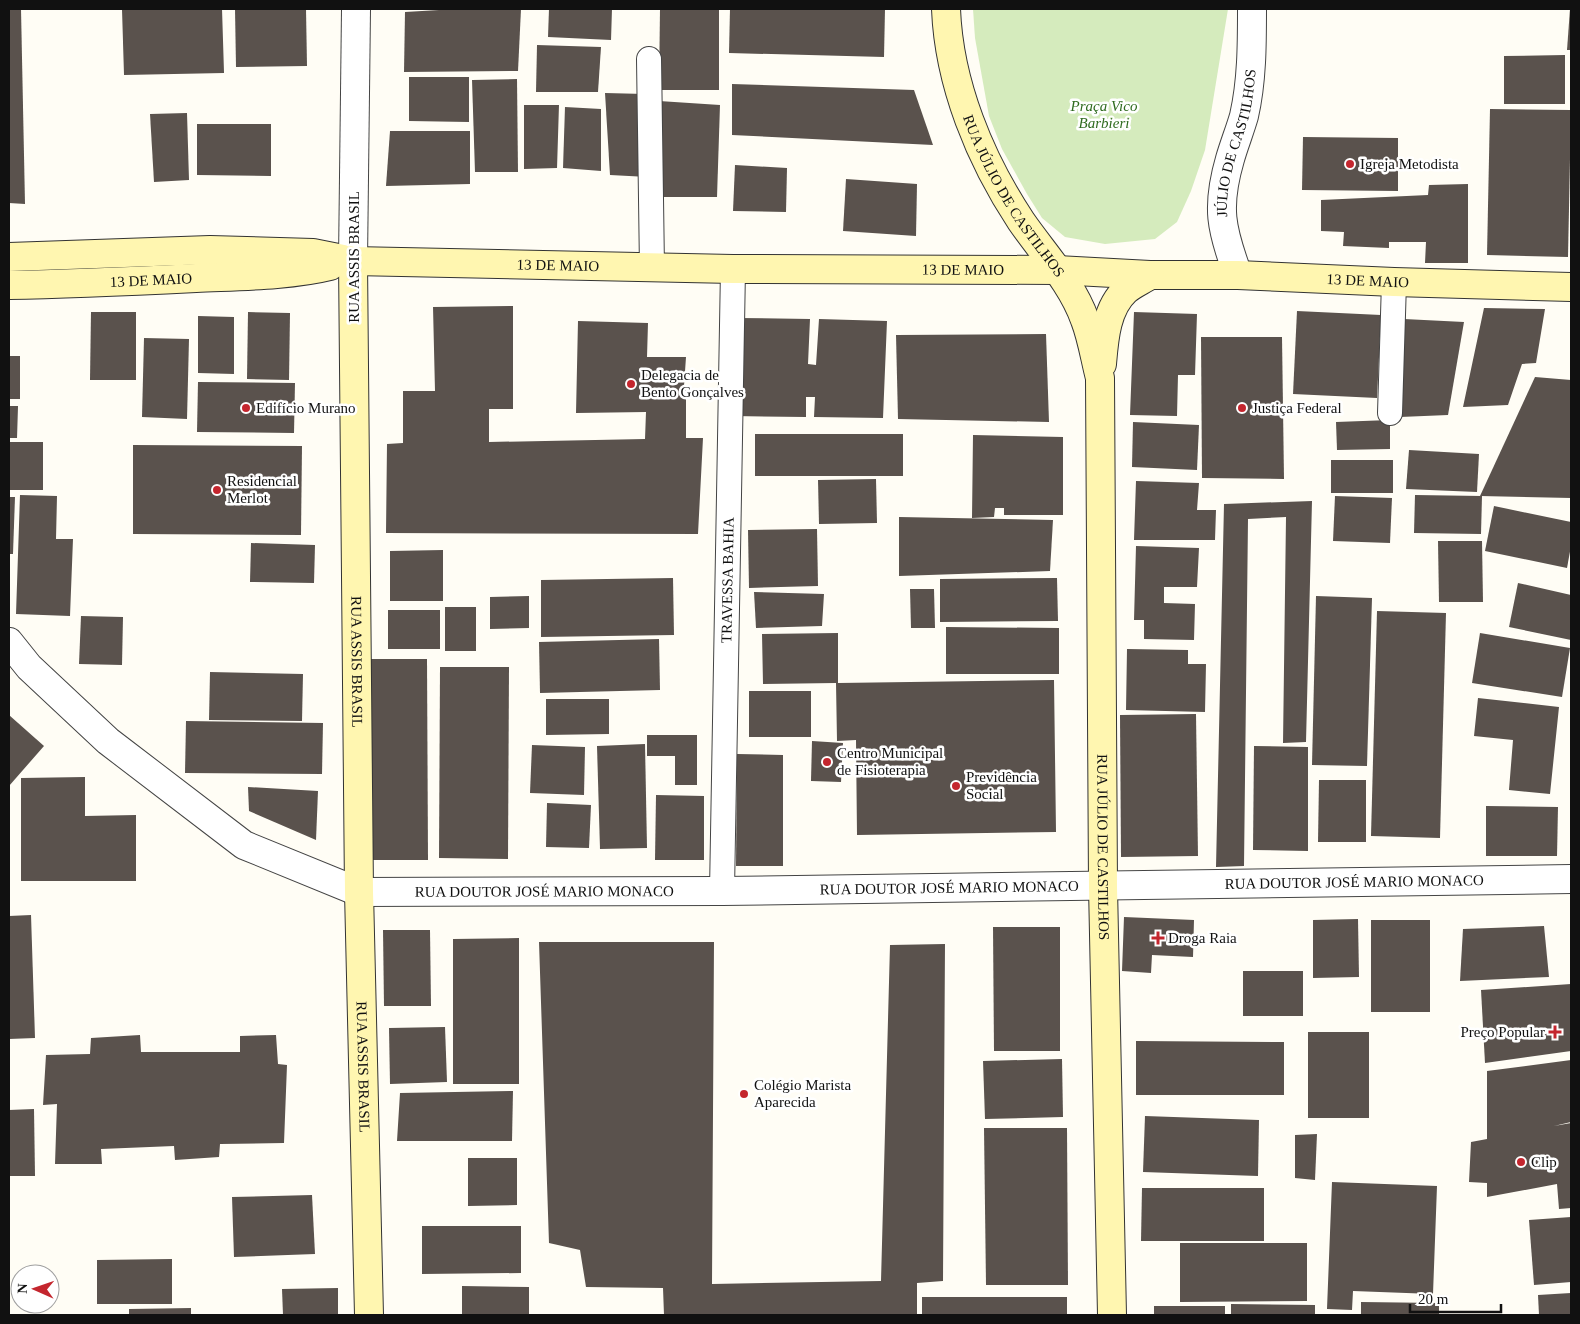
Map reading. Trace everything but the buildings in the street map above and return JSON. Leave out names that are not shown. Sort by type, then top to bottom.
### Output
[{"type":"main road","name":"RUA JÚLIO DE CASTILHOS","points":[[946,9],[946,26],[957,79],[970,121],[984,155],[1003,193],[1077,302],[1085,320],[1100,378]]},
{"type":"main road","name":"13 DE MAIO","points":[[9,256],[210,250],[313,253],[353,261],[652,268],[1057,270],[1150,275],[1238,275],[1571,287]]},
{"type":"main road","name":"13 DE MAIO","points":[[9,285],[74,284],[286,272],[313,270],[353,261]]},
{"type":"main road","name":"RUA ASSIS BRASIL","points":[[353,261],[358,892],[369,1315]]},
{"type":"main road","name":"RUA JÚLIO DE CASTILHOS","points":[[1112,1315],[1103,887],[1100,378],[1104,336],[1114,305],[1126,290],[1150,275]]},
{"type":"street","name":"RUA ASSIS BRASIL","points":[[353,261],[356,9]]},
{"type":"street","name":"JÚLIO DE CASTILHOS","points":[[1238,275],[1226,243],[1221,215],[1222,193],[1229,160],[1244,115],[1251,71],[1252,9]]},
{"type":"street","points":[[649,59],[652,268]]},
{"type":"street","name":"TRAVESSA BAHIA","points":[[722,891],[734,269]]},
{"type":"street","points":[[1390,413],[1394,282]]},
{"type":"street","points":[[9,642],[29,667],[108,741],[244,845],[358,892]]},
{"type":"street","name":"RUA DOUTOR JOSÉ MARIO MONACO","points":[[358,892],[1103,887],[1571,879]]},
{"type":"green space","name":"Praça Vico Barbieri","points":[[973,9],[1228,9],[1205,150],[1191,191],[1177,222],[1155,239],[1105,244],[1065,237],[1042,218],[1002,149],[989,116],[975,38]]},
{"type":"place","name":"Igreja Metodista","points":[[1350,164]]},
{"type":"place","name":"Delegacia de Bento Gonçalves","points":[[631,384]]},
{"type":"place","name":"Edifício Murano","points":[[246,408]]},
{"type":"place","name":"Justiça Federal","points":[[1242,408]]},
{"type":"place","name":"Residencial Merlot","points":[[217,490]]},
{"type":"place","name":"Centro Municipal de Fisioterapia","points":[[827,762]]},
{"type":"place","name":"Previdência Social","points":[[956,786]]},
{"type":"place","name":"Droga Raia","points":[[1158,938]]},
{"type":"place","name":"Preço Popular","points":[[1555,1032]]},
{"type":"place","name":"Colégio Marista Aparecida","points":[[744,1094]]},
{"type":"place","name":"Clip","points":[[1521,1162]]}]
